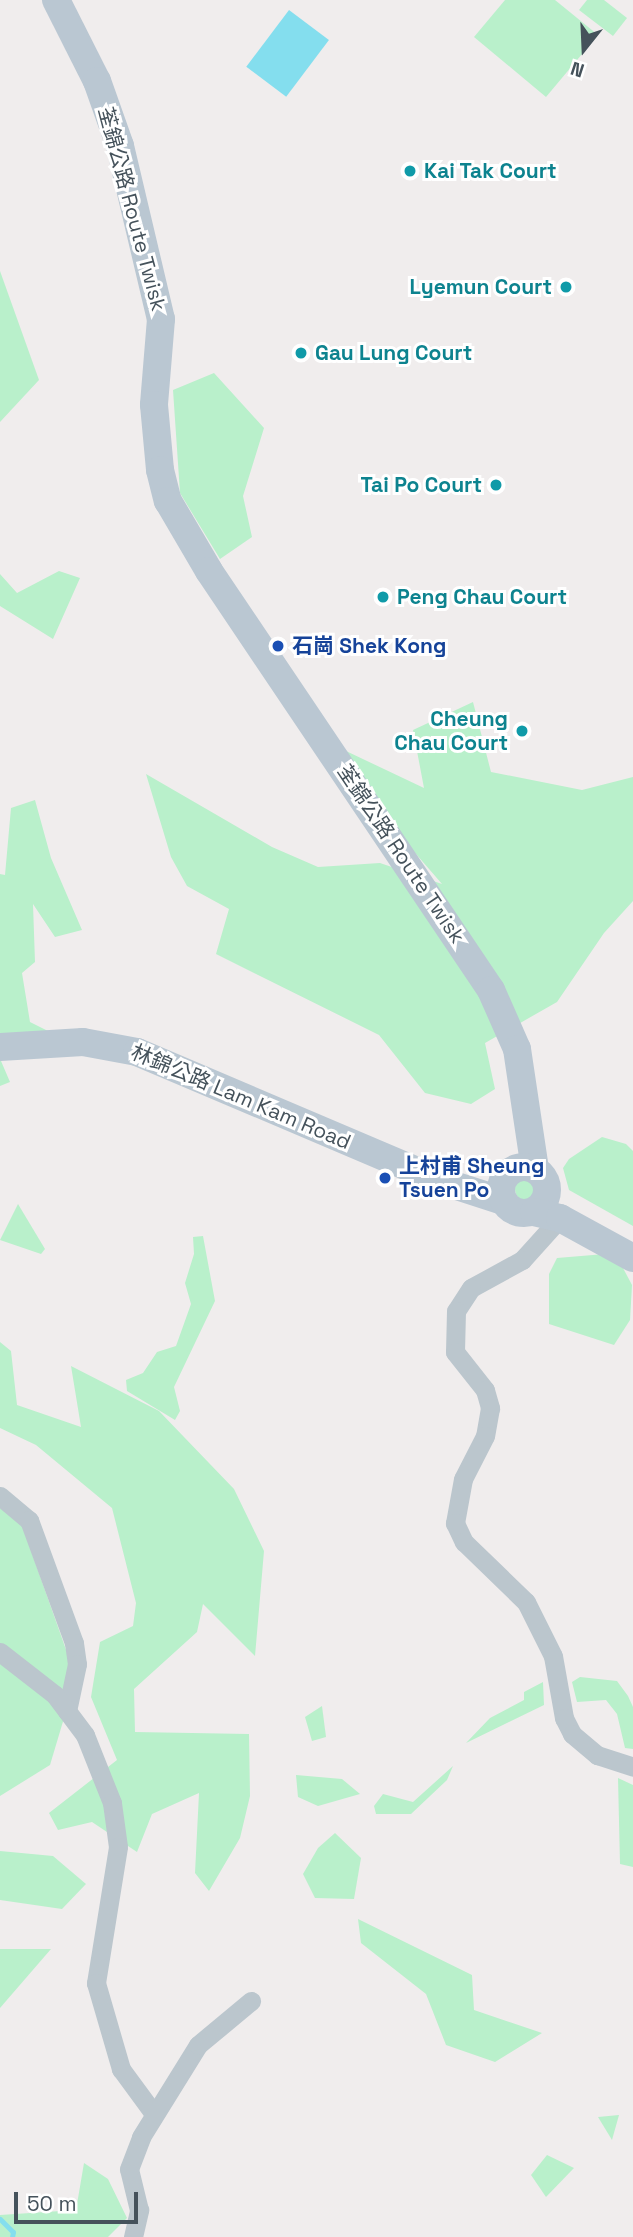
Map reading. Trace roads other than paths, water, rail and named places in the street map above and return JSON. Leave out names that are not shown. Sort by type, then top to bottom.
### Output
[{"type":"main road","name":"荃錦公路 Route Twisk","points":[[56,0],[97,81],[120,146],[161,319],[156,439],[168,501],[223,589],[491,990],[517,1049],[530,1140],[528,1168]]},
{"type":"main road","name":"林錦公路 Lam Kam Road","points":[[0,1047],[83,1042],[137,1052],[438,1180],[493,1194]]},
{"type":"main road","points":[[547,1209],[546,1182],[528,1168],[506,1175],[493,1194],[516,1212],[547,1209],[633,1258]]},
{"type":"street","points":[[547,1209],[523,1260],[471,1288],[456,1311],[455,1352],[485,1390],[490,1408],[485,1436],[463,1479],[455,1523],[464,1542],[526,1602],[553,1656],[564,1718],[572,1734],[597,1755],[633,1767]]},
{"type":"street","points":[[0,1496],[29,1520],[74,1643],[77,1664],[67,1712]]},
{"type":"street","points":[[0,1652],[55,1695],[99,1769],[118,1830],[96,1983],[121,2070],[154,2115]]},
{"type":"street","points":[[133,2237],[139,2210],[129,2169],[154,2115],[198,2045],[251,2001]]},
{"type":"water","points":[[289,10],[329,40],[286,97],[246,67]]},
{"type":"waterway","points":[[0,2219],[13,2232],[12,2237]]},
{"type":"place","name":"Kai Tak Court","points":[[410,171]]},
{"type":"place","name":"Lyemun Court","points":[[566,287]]},
{"type":"place","name":"Gau Lung Court","points":[[301,353]]},
{"type":"place","name":"Tai Po Court","points":[[496,485]]},
{"type":"place","name":"Peng Chau Court","points":[[383,597]]},
{"type":"place","name":"石崗 Shek Kong","points":[[278,646]]},
{"type":"place","name":"Cheung Chau Court","points":[[522,731]]},
{"type":"place","name":"上村甫 Sheung Tsuen Po","points":[[385,1178]]}]
